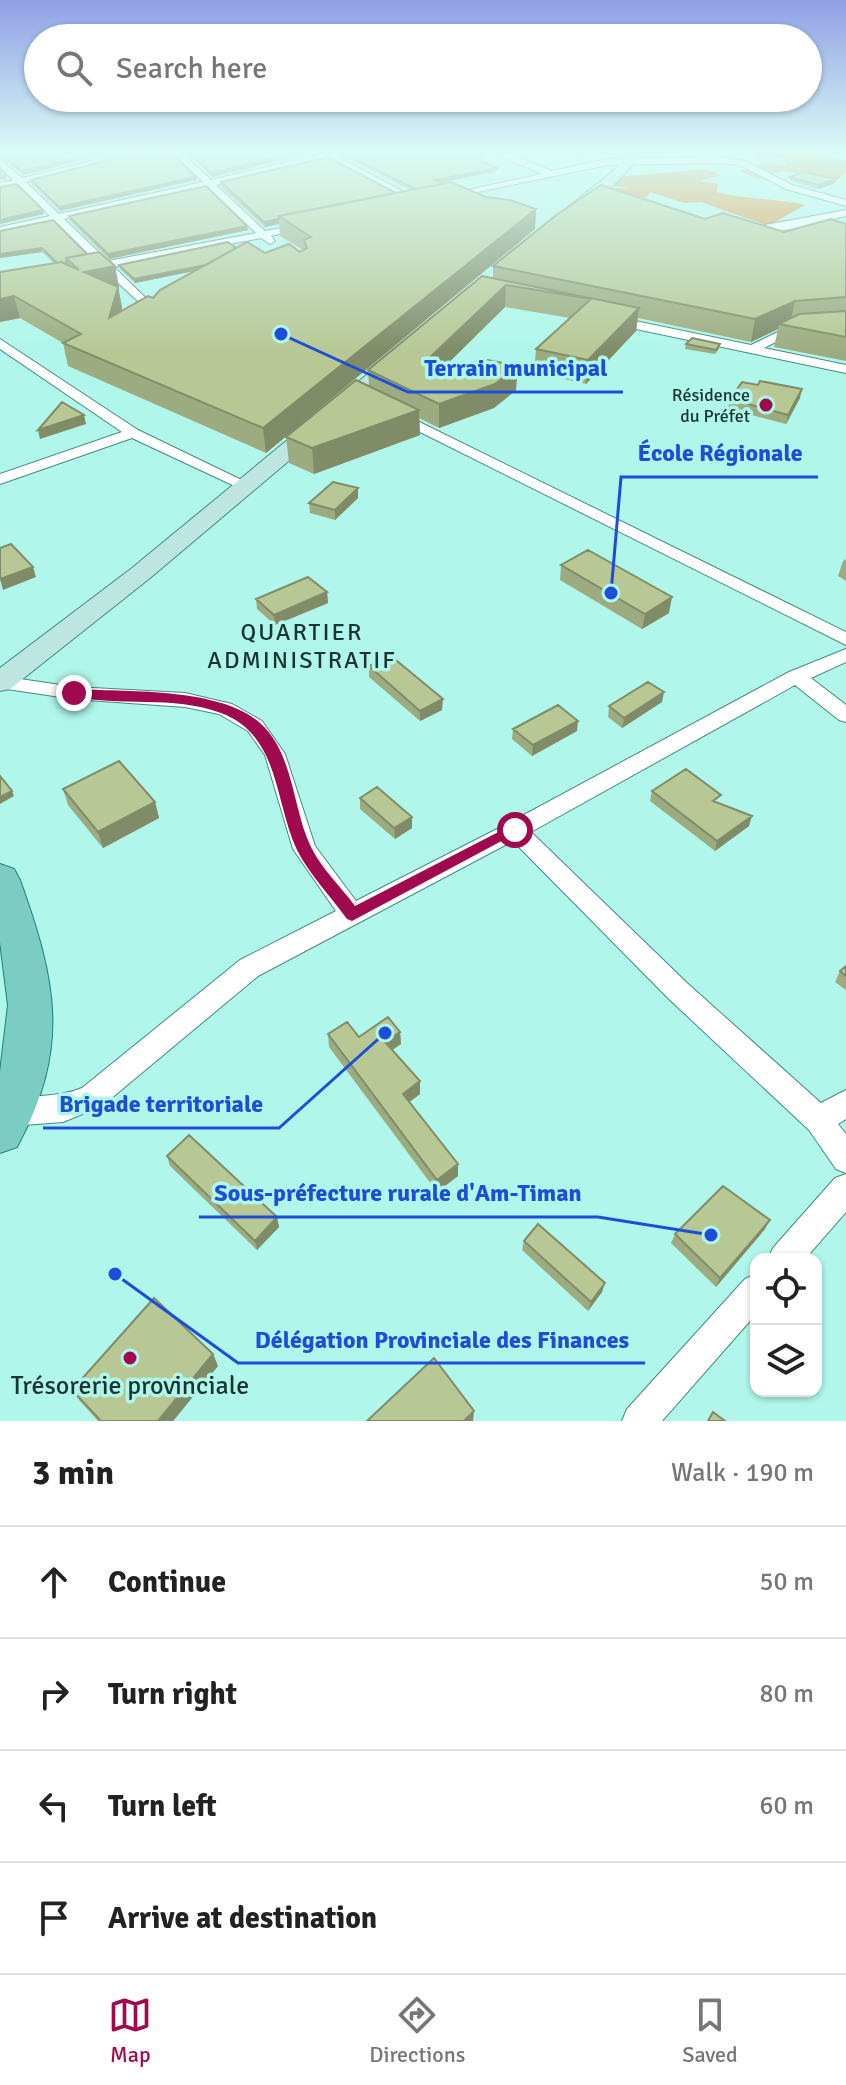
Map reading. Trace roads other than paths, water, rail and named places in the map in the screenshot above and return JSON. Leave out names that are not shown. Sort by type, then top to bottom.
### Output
[{"type":"main road","points":[[556,223],[562,219]]},
{"type":"main road","points":[[0,682],[141,573],[246,486],[369,401],[420,339]]},
{"type":"main road","points":[[0,880],[30,986],[26,1062],[5,1122]]},
{"type":"street","points":[[0,230],[51,219]]},
{"type":"street","points":[[58,219],[155,313]]},
{"type":"street","points":[[246,219],[283,251]]},
{"type":"street","points":[[740,229],[772,228],[815,219]]},
{"type":"street","points":[[76,271],[320,223]]},
{"type":"street","points":[[598,317],[846,369]]},
{"type":"street","points":[[751,350],[790,330],[846,326]]},
{"type":"street","points":[[0,343],[133,433],[246,486]]},
{"type":"street","points":[[369,401],[846,639]]},
{"type":"street","points":[[0,479],[133,433]]},
{"type":"street","points":[[5,1122],[63,1109],[92,1097],[249,968],[515,830],[796,676],[846,655]]},
{"type":"street","points":[[796,676],[838,703],[846,715]]},
{"type":"street","points":[[0,682],[74,693],[185,700],[225,709],[255,726],[275,754],[304,849],[352,915]]},
{"type":"street","points":[[515,830],[678,991],[819,1120],[846,1159]]},
{"type":"street","points":[[819,1120],[846,1103]]},
{"type":"street","points":[[789,1253],[846,1189]]},
{"type":"street","points":[[639,1421],[750,1297]]},
{"type":"place","name":"Terrain municipal","points":[[281,334]]},
{"type":"place","name":"Résidence du Préfet","points":[[766,405]]},
{"type":"place","name":"École Régionale","points":[[611,593]]},
{"type":"place","name":"Brigade territoriale","points":[[385,1033]]},
{"type":"place","name":"Sous-préfecture rurale d'Am-Timan","points":[[711,1235]]},
{"type":"place","name":"Délégation Provinciale des Finances","points":[[115,1274]]},
{"type":"place","name":"Trésorerie provinciale","points":[[130,1358]]},
{"type":"district","name":"QUARTIER ADMINISTRATIF","points":[[302,646]]}]
